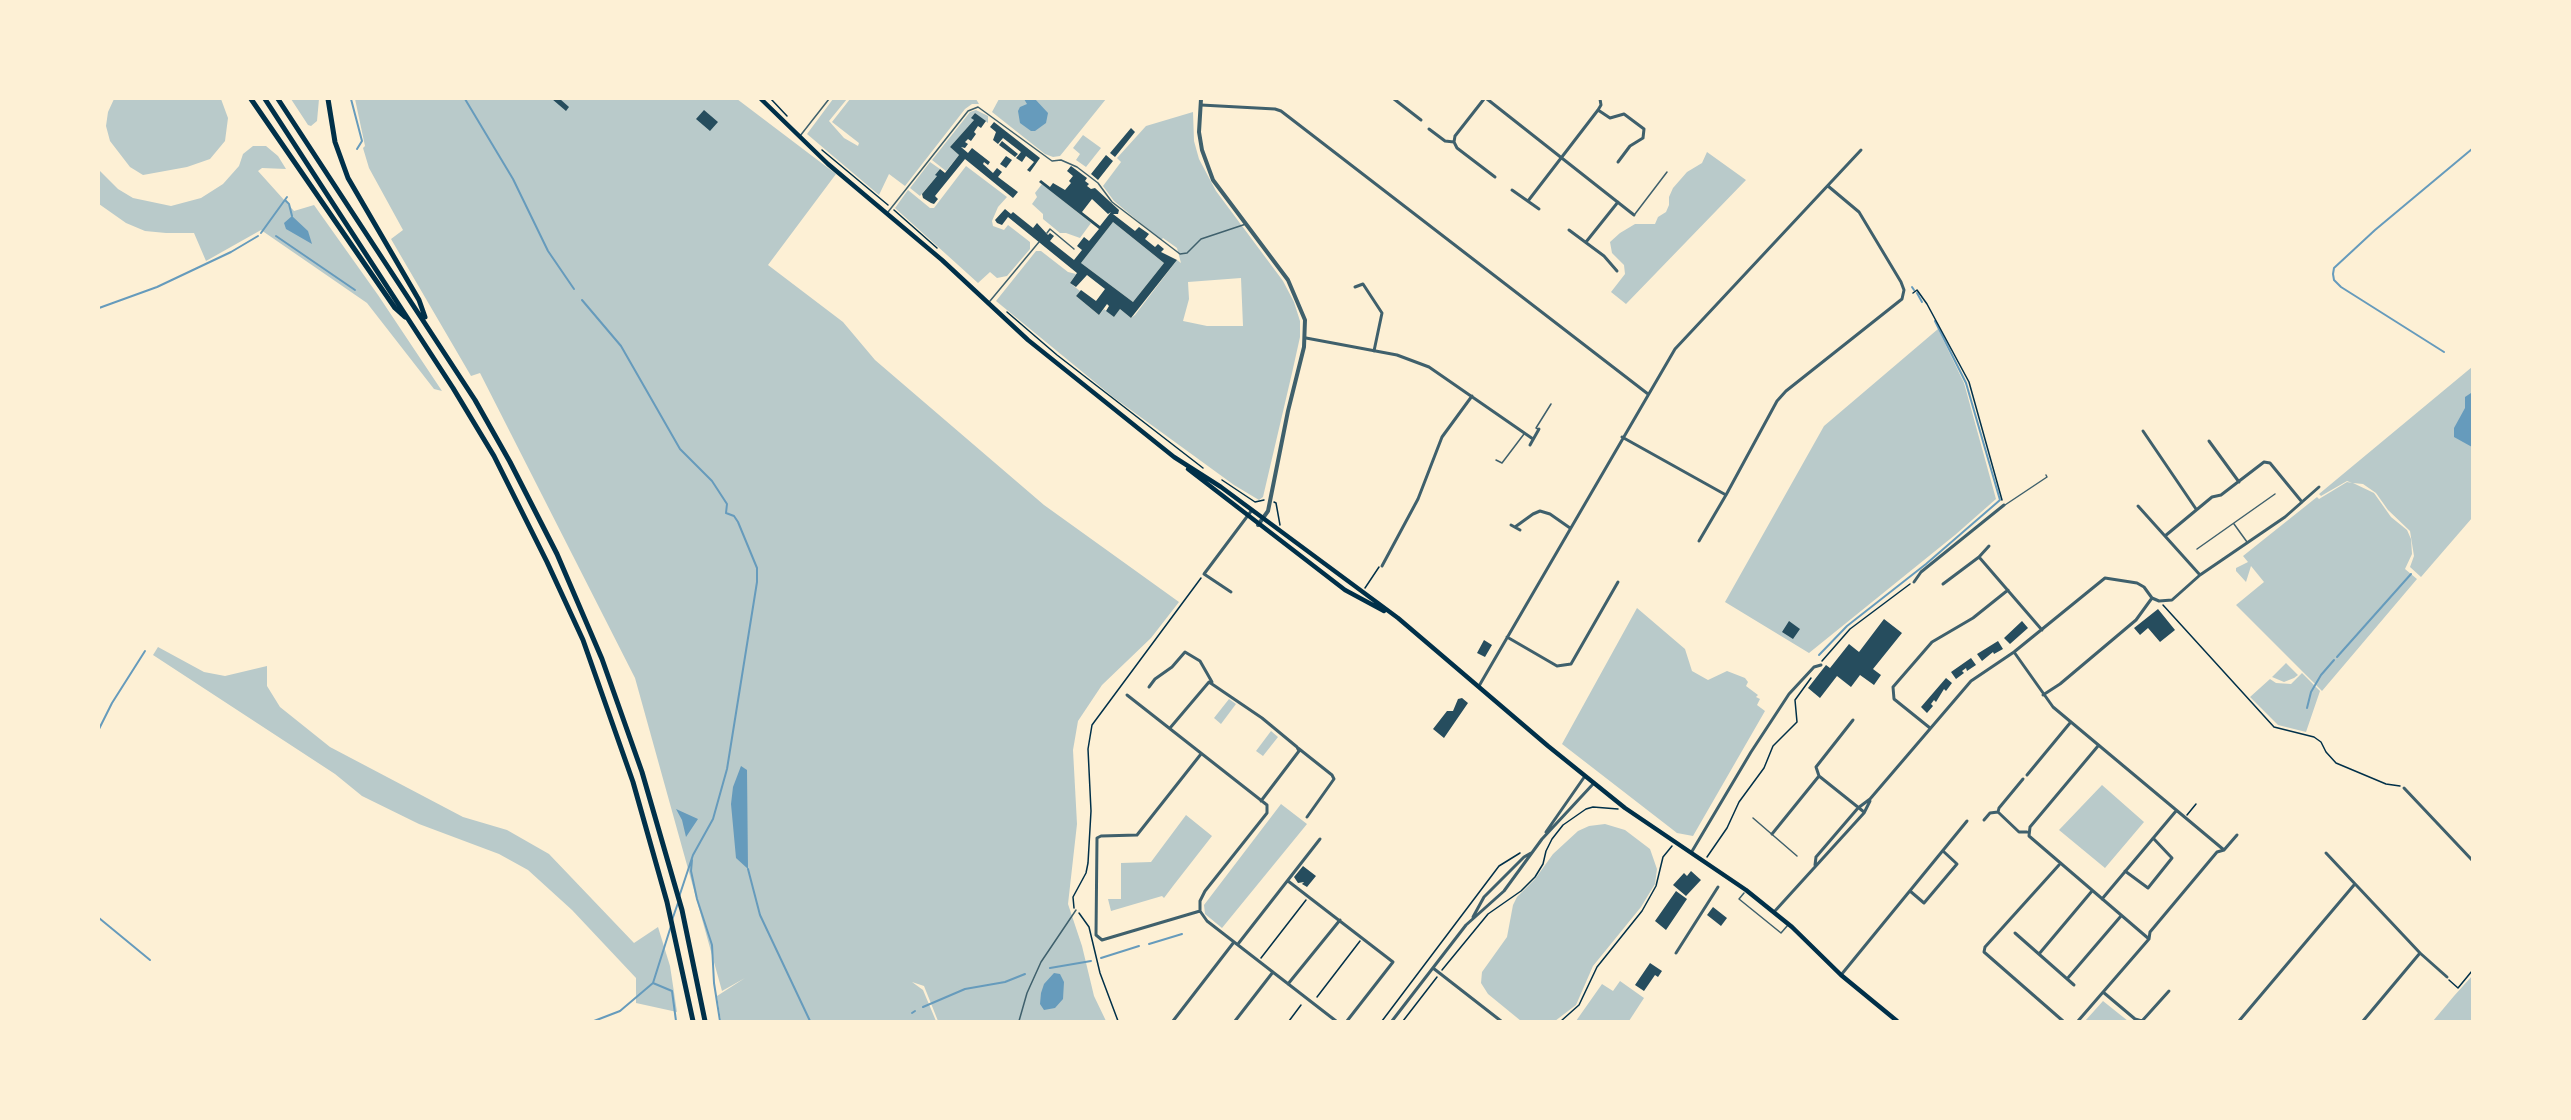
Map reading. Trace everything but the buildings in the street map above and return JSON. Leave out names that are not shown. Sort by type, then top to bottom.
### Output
[{"type":"highway","points":[[251,99],[395,308],[413,324]]},
{"type":"highway","points":[[265,99],[413,324],[494,456],[547,562],[583,640],[615,726],[668,902],[693,1021]]},
{"type":"highway","points":[[278,99],[428,326],[510,462],[557,554],[602,659],[642,772],[682,910],[705,1021]]},
{"type":"highway","points":[[328,99],[335,142],[348,178],[419,300],[428,326]]},
{"type":"main road","points":[[754,99],[762,100],[828,164],[890,211],[988,304],[1087,389],[1247,517],[1345,590],[1398,618]]},
{"type":"main road","points":[[1174,457],[1252,510],[1398,618],[1625,808],[1690,855],[1746,890],[1789,924],[1841,975],[1897,1021]]},
{"type":"street","points":[[1201,99],[1199,132],[1202,150],[1213,180],[1288,280],[1305,320],[1306,338],[1280,444],[1271,500],[1258,525]]},
{"type":"street","points":[[1394,99],[1421,120]]},
{"type":"street","points":[[1495,177],[1457,148],[1454,142],[1455,136],[1485,99],[1634,215]]},
{"type":"street","points":[[1528,201],[1598,110],[1601,105],[1600,99]]},
{"type":"street","points":[[1200,105],[1281,111],[1648,394]]},
{"type":"street","points":[[1598,110],[1610,118],[1624,114],[1644,129],[1643,138],[1630,146],[1618,162]]},
{"type":"street","points":[[1429,129],[1445,141],[1454,142]]},
{"type":"street","points":[[1478,687],[1675,349],[1861,150]]},
{"type":"street","points":[[1699,541],[1776,401],[1902,299],[1904,290],[1901,282],[1858,212],[1828,186]]},
{"type":"street","points":[[1512,190],[1539,209]]},
{"type":"street","points":[[1586,242],[1618,202]]},
{"type":"street","points":[[1569,230],[1604,255],[1617,270]]},
{"type":"street","points":[[1355,287],[1363,284],[1382,313],[1374,351]]},
{"type":"street","points":[[1306,338],[1396,355],[1429,367],[1533,439]]},
{"type":"street","points":[[1382,566],[1418,499],[1442,437],[1472,396]]},
{"type":"street","points":[[1530,445],[1539,429]]},
{"type":"street","points":[[2144,431],[2196,509]]},
{"type":"street","points":[[1622,437],[1726,495]]},
{"type":"street","points":[[2209,441],[2239,482]]},
{"type":"street","points":[[2165,536],[2212,496],[2221,495],[2267,462],[2302,502]]},
{"type":"street","points":[[1815,865],[1816,857],[1858,808],[1870,799],[1971,681],[2014,652],[2106,578],[2138,583],[2152,598],[2159,601],[2172,600],[2200,575],[2285,517],[2319,488]]},
{"type":"street","points":[[1914,582],[1921,572],[2004,505]]},
{"type":"street","points":[[2138,506],[2200,575]]},
{"type":"street","points":[[1231,592],[1204,574],[1252,510]]},
{"type":"street","points":[[1520,530],[1513,526],[1540,511],[1550,514],[1570,528]]},
{"type":"street","points":[[1943,584],[1989,546]]},
{"type":"street","points":[[1979,556],[2042,630]]},
{"type":"street","points":[[1507,637],[1557,666],[1571,664],[1618,582]]},
{"type":"street","points":[[1930,728],[1894,699],[1893,687],[1932,642],[1973,618],[2008,590]]},
{"type":"street","points":[[2043,695],[2060,684],[2136,620],[2152,598]]},
{"type":"street","points":[[1149,687],[1155,679],[1172,668],[1183,653],[1188,652],[1200,661],[1212,682],[1252,710],[1332,775],[1334,779],[1307,817]]},
{"type":"street","points":[[2014,652],[2043,695],[2070,723],[2224,850]]},
{"type":"street","points":[[1690,855],[1751,752],[1790,694],[1814,668],[1821,665]]},
{"type":"street","points":[[1170,729],[1206,684],[1212,682]]},
{"type":"street","points":[[1127,695],[1267,806],[1267,813],[1205,891],[1200,901],[1200,911],[1207,921],[1336,1021]]},
{"type":"street","points":[[1853,720],[1816,767],[1819,776],[1864,813]]},
{"type":"street","points":[[2027,775],[2070,723]]},
{"type":"street","points":[[2028,832],[2098,746]]},
{"type":"street","points":[[1261,801],[1297,755],[1297,747]]},
{"type":"street","points":[[1200,911],[1102,940],[1096,935],[1097,838],[1137,836],[1201,753]]},
{"type":"street","points":[[1542,839],[1555,815],[1585,776]]},
{"type":"street","points":[[1772,834],[1819,776]]},
{"type":"street","points":[[1998,812],[2023,779]]},
{"type":"street","points":[[1392,1021],[1473,918],[1504,891],[1542,839],[1594,783]]},
{"type":"street","points":[[2404,788],[2472,860]]},
{"type":"street","points":[[1774,912],[1864,813],[1870,799]]},
{"type":"street","points":[[2102,899],[2176,811]]},
{"type":"street","points":[[1998,812],[2019,832],[2028,832]]},
{"type":"street","points":[[1984,820],[1990,813],[1998,812]]},
{"type":"street","points":[[1841,975],[1967,821]]},
{"type":"street","points":[[2028,832],[2029,836],[2059,863],[2149,939]]},
{"type":"street","points":[[2078,1021],[2149,939],[2150,932],[2217,852],[2224,850],[2236,835]]},
{"type":"street","points":[[2125,872],[2148,888],[2172,858],[2172,855],[2153,838]]},
{"type":"street","points":[[1173,1021],[1320,839]]},
{"type":"street","points":[[1910,891],[1924,903],[1958,864],[1943,851]]},
{"type":"street","points":[[1473,918],[1484,897],[1524,857],[1531,853]]},
{"type":"street","points":[[2326,853],[2420,954],[2446,977]]},
{"type":"street","points":[[2059,863],[2059,867],[1985,947],[1984,952],[2063,1021]]},
{"type":"street","points":[[1288,881],[1393,962],[1347,1021]]},
{"type":"street","points":[[2239,1021],[2354,885]]},
{"type":"street","points":[[1676,953],[1718,887]]},
{"type":"street","points":[[2039,954],[2092,891]]},
{"type":"street","points":[[2067,979],[2121,916]]},
{"type":"street","points":[[1288,984],[1340,920]]},
{"type":"street","points":[[2015,933],[2074,985]]},
{"type":"street","points":[[2363,1021],[2420,954]]},
{"type":"street","points":[[1433,968],[1501,1021]]},
{"type":"street","points":[[1235,1021],[1273,972]]},
{"type":"street","points":[[2103,992],[2135,1019],[2142,1021],[2169,991]]},
{"type":"lane","points":[[800,136],[829,99]]},
{"type":"lane","points":[[890,211],[968,111],[972,107],[978,107],[1052,161],[1061,160],[1077,167],[1098,183],[1112,202],[1180,254],[1187,253],[1201,238],[1246,224]]},
{"type":"lane","points":[[1634,215],[1667,172]]},
{"type":"lane","points":[[1047,233],[1050,229],[1074,249]]},
{"type":"lane","points":[[988,304],[1039,242]]},
{"type":"lane","points":[[1539,429],[1536,428],[1551,404]]},
{"type":"lane","points":[[1496,460],[1502,463],[1525,433]]},
{"type":"lane","points":[[2004,505],[2046,475]]},
{"type":"lane","points":[[2197,549],[2275,494]]},
{"type":"lane","points":[[2234,523],[2247,542]]},
{"type":"lane","points":[[1753,818],[1797,856]]},
{"type":"lane","points":[[1746,890],[1739,899],[1781,933],[1789,924]]},
{"type":"lane","points":[[1019,1021],[1027,993],[1041,962],[1076,910]]},
{"type":"path","points":[[771,99],[787,116]]},
{"type":"path","points":[[817,146],[890,211],[938,249]]},
{"type":"path","points":[[1913,293],[1917,290],[1927,304],[1969,382],[2004,505]]},
{"type":"path","points":[[1007,312],[1057,355],[1207,471]]},
{"type":"path","points":[[1216,478],[1255,502],[1271,500]]},
{"type":"path","points":[[1276,503],[1281,526]]},
{"type":"path","points":[[1363,592],[1376,568],[1382,566]]},
{"type":"path","points":[[1119,688],[1204,574]]},
{"type":"path","points":[[1821,665],[1837,642],[1850,629],[1914,582]]},
{"type":"path","points":[[2159,601],[2274,727],[2314,737],[2321,742],[2336,763],[2386,784],[2395,784],[2404,788]]},
{"type":"path","points":[[1711,850],[1727,828],[1739,802],[1764,768],[1773,746],[1797,722],[1796,700],[1811,678]]},
{"type":"path","points":[[2185,818],[2196,804]]},
{"type":"path","points":[[1403,1021],[1488,914],[1521,891],[1535,877],[1559,829],[1586,809],[1599,806],[1612,810],[1625,808]]},
{"type":"path","points":[[1561,1021],[1580,1005],[1597,967],[1642,911],[1656,886],[1663,857],[1674,844]]},
{"type":"path","points":[[1382,1021],[1500,866],[1509,858],[1526,850]]},
{"type":"path","points":[[1259,961],[1309,896]]},
{"type":"path","points":[[1317,997],[1362,938]]},
{"type":"path","points":[[2446,977],[2458,988],[2472,972]]},
{"type":"path","points":[[1289,1021],[1301,1005]]},
{"type":"shaded area","points":[[114,99],[221,99],[228,118],[225,141],[210,159],[187,167],[143,175],[130,167],[110,141],[106,126],[108,112]]},
{"type":"shaded area","points":[[291,99],[319,99],[317,121],[311,126],[308,125]]},
{"type":"shaded area","points":[[355,99],[737,99],[836,174],[768,265],[843,322],[875,360],[1044,505],[1179,602],[1151,638],[1102,685],[1078,721],[1073,750],[1077,824],[1068,904],[1082,946],[1094,996],[1106,1021],[938,1021],[924,986],[912,982],[923,990],[936,1021],[721,1021],[717,996],[745,978],[722,991],[635,678],[480,373],[471,376],[391,239],[403,230],[369,168],[363,148],[365,146]]},
{"type":"shaded area","points":[[833,99],[847,99],[829,121],[844,138],[858,146],[859,143],[832,122],[850,99],[976,99],[979,104],[972,104],[965,109],[905,186],[889,174],[879,195],[807,134]]},
{"type":"shaded area","points":[[999,99],[1106,99],[1060,156],[1053,157],[1045,154],[992,112]]},
{"type":"shaded area","points":[[976,110],[988,116],[988,123],[975,113],[972,117],[974,120],[950,147],[959,155],[946,171],[932,160],[970,112]]},
{"type":"shaded area","points":[[1193,112],[1194,141],[1199,159],[1216,191],[1283,281],[1294,302],[1300,321],[1300,337],[1292,373],[1263,497],[1259,500],[1234,485],[1113,397],[996,301],[1036,251],[1041,251],[1068,272],[1076,274],[1070,283],[1080,291],[1076,296],[1099,315],[1104,309],[1114,317],[1120,309],[1131,318],[1177,260],[1181,263],[1177,248],[1163,238],[1161,240],[1114,201],[1103,186],[1121,162],[1117,158],[1146,126]],"holes":[[[1241,278],[1243,326],[1207,326],[1183,321],[1189,299],[1188,282]]]},
{"type":"shaded area","points":[[1083,135],[1101,148],[1086,167],[1076,160],[1080,154],[1073,148]]},
{"type":"shaded area","points":[[253,146],[266,146],[278,156],[286,169],[262,168],[258,171],[294,211],[314,205],[442,391],[434,389],[367,303],[261,230],[206,261],[194,233],[145,231],[126,223],[99,204],[99,170],[118,189],[133,198],[171,206],[201,198],[223,184],[239,166],[243,154]]},
{"type":"shaded area","points":[[1707,152],[1746,180],[1626,304],[1611,292],[1625,274],[1624,265],[1612,253],[1610,242],[1635,224],[1655,224],[1658,217],[1666,212],[1673,188],[1687,172],[1702,163]]},
{"type":"shaded area","points":[[930,162],[940,169],[920,196],[910,188]]},
{"type":"shaded area","points":[[966,166],[1007,197],[998,207],[992,221],[993,226],[1004,230],[1008,225],[1030,242],[1030,249],[1007,276],[997,278],[990,272],[978,283],[895,208],[908,190],[930,208],[934,208]]},
{"type":"shaded area","points":[[1042,184],[1091,223],[1080,238],[1060,233],[1043,219],[1043,214],[1032,204],[1037,197],[1035,193]]},
{"type":"shaded area","points":[[1113,222],[1164,263],[1133,302],[1081,263]]},
{"type":"shaded area","points":[[1938,329],[1964,383],[1996,499],[1809,653],[1725,602],[1824,426]]},
{"type":"shaded area","points":[[2472,367],[2472,518],[2421,577],[2410,567],[2414,556],[2410,531],[2388,510],[2376,493],[2363,484],[2353,483],[2374,493],[2391,517],[2407,530],[2411,539],[2412,554],[2405,569],[2417,579],[2322,691],[2236,605],[2264,582],[2251,566],[2246,582],[2236,568],[2248,562],[2243,556],[2317,497],[2319,499],[2347,482],[2352,483],[2347,481],[2321,496],[2319,494]]},
{"type":"shaded area","points":[[1637,608],[1685,649],[1692,671],[1708,680],[1727,671],[1745,678],[1748,682],[1746,686],[1760,699],[1757,705],[1765,711],[1693,836],[1677,833],[1562,744]]},
{"type":"shaded area","points":[[158,647],[204,672],[225,676],[267,666],[267,686],[280,707],[330,747],[463,817],[507,830],[549,854],[634,943],[658,927],[670,966],[677,1012],[636,1003],[636,978],[572,910],[528,870],[499,854],[419,824],[362,796],[335,774],[153,655]]},
{"type":"shaded area","points":[[2286,663],[2298,675],[2284,682],[2272,677]]},
{"type":"shaded area","points":[[2302,673],[2320,691],[2306,732],[2278,725],[2250,697],[2270,679],[2276,683],[2291,684]]},
{"type":"shaded area","points":[[1229,699],[1236,704],[1221,724],[1214,718]]},
{"type":"shaded area","points":[[1271,731],[1278,737],[1263,756],[1256,751]]},
{"type":"shaded area","points":[[2102,785],[2144,822],[2105,868],[2059,830]]},
{"type":"shaded area","points":[[1281,804],[1307,824],[1222,928],[1205,914],[1204,905]]},
{"type":"shaded area","points":[[1186,815],[1212,836],[1164,898],[1162,896],[1111,911],[1108,899],[1121,899],[1121,863],[1151,862]]},
{"type":"shaded area","points":[[1605,824],[1625,830],[1650,849],[1657,869],[1655,884],[1641,907],[1593,966],[1576,1005],[1555,1021],[1521,1021],[1488,994],[1481,983],[1482,972],[1507,937],[1513,905],[1517,897],[1535,879],[1553,854],[1578,831],[1589,826]]},
{"type":"shaded area","points":[[2472,976],[2472,1021],[2433,1021],[2454,996]]},
{"type":"shaded area","points":[[1620,981],[1644,998],[1629,1021],[1576,1021],[1602,984],[1613,991]]},
{"type":"shaded area","points":[[2103,1001],[2128,1021],[2085,1021]]},
{"type":"water","points":[[1024,99],[1035,99],[1048,113],[1046,123],[1035,131],[1031,131],[1020,123],[1018,111],[1020,107],[1027,104]]},
{"type":"water","points":[[292,216],[308,231],[312,244],[286,229],[284,223]]},
{"type":"water","points":[[2471,393],[2472,447],[2454,437],[2454,428],[2465,408],[2465,397]]},
{"type":"water","points":[[741,766],[747,770],[748,869],[736,858],[731,804],[733,787]]},
{"type":"water","points":[[676,809],[698,819],[686,837],[682,820]]},
{"type":"water","points":[[1054,973],[1060,974],[1064,982],[1063,999],[1055,1008],[1044,1010],[1040,1004],[1041,993],[1044,984]]},
{"type":"waterway","points":[[351,99],[362,141],[357,149]]},
{"type":"waterway","points":[[465,99],[513,179],[548,251],[574,289]]},
{"type":"waterway","points":[[2444,352],[2341,287],[2334,280],[2333,274],[2334,268],[2375,230],[2472,149]]},
{"type":"waterway","points":[[261,233],[287,197]]},
{"type":"waterway","points":[[285,200],[289,204],[292,216]]},
{"type":"waterway","points":[[99,308],[157,287],[231,252],[258,236]]},
{"type":"waterway","points":[[276,236],[355,290]]},
{"type":"waterway","points":[[1917,293],[1922,302]]},
{"type":"waterway","points":[[582,300],[621,346],[680,449],[712,481],[727,504],[726,513],[734,516],[738,522],[757,568],[757,582],[727,769],[713,819],[693,855],[679,897]]},
{"type":"waterway","points":[[1819,655],[1847,626],[1926,564],[2000,500],[1966,383],[1935,321]]},
{"type":"waterway","points":[[2337,657],[2411,574]]},
{"type":"waterway","points":[[99,729],[112,703],[145,651]]},
{"type":"waterway","points":[[2307,708],[2311,692],[2321,675],[2334,660]]},
{"type":"waterway","points":[[692,860],[691,871],[697,899],[712,945],[714,983],[720,1021]]},
{"type":"waterway","points":[[748,869],[760,915],[810,1021]]},
{"type":"waterway","points":[[672,920],[678,903]]},
{"type":"waterway","points":[[99,918],[150,960]]},
{"type":"waterway","points":[[653,983],[671,926]]},
{"type":"waterway","points":[[1149,944],[1182,934]]},
{"type":"waterway","points":[[1101,958],[1139,946]]},
{"type":"waterway","points":[[1050,968],[1091,961]]},
{"type":"waterway","points":[[923,1007],[965,989],[1005,982],[1025,974]]},
{"type":"waterway","points":[[594,1021],[620,1011],[653,983],[672,991],[676,1021]]}]
